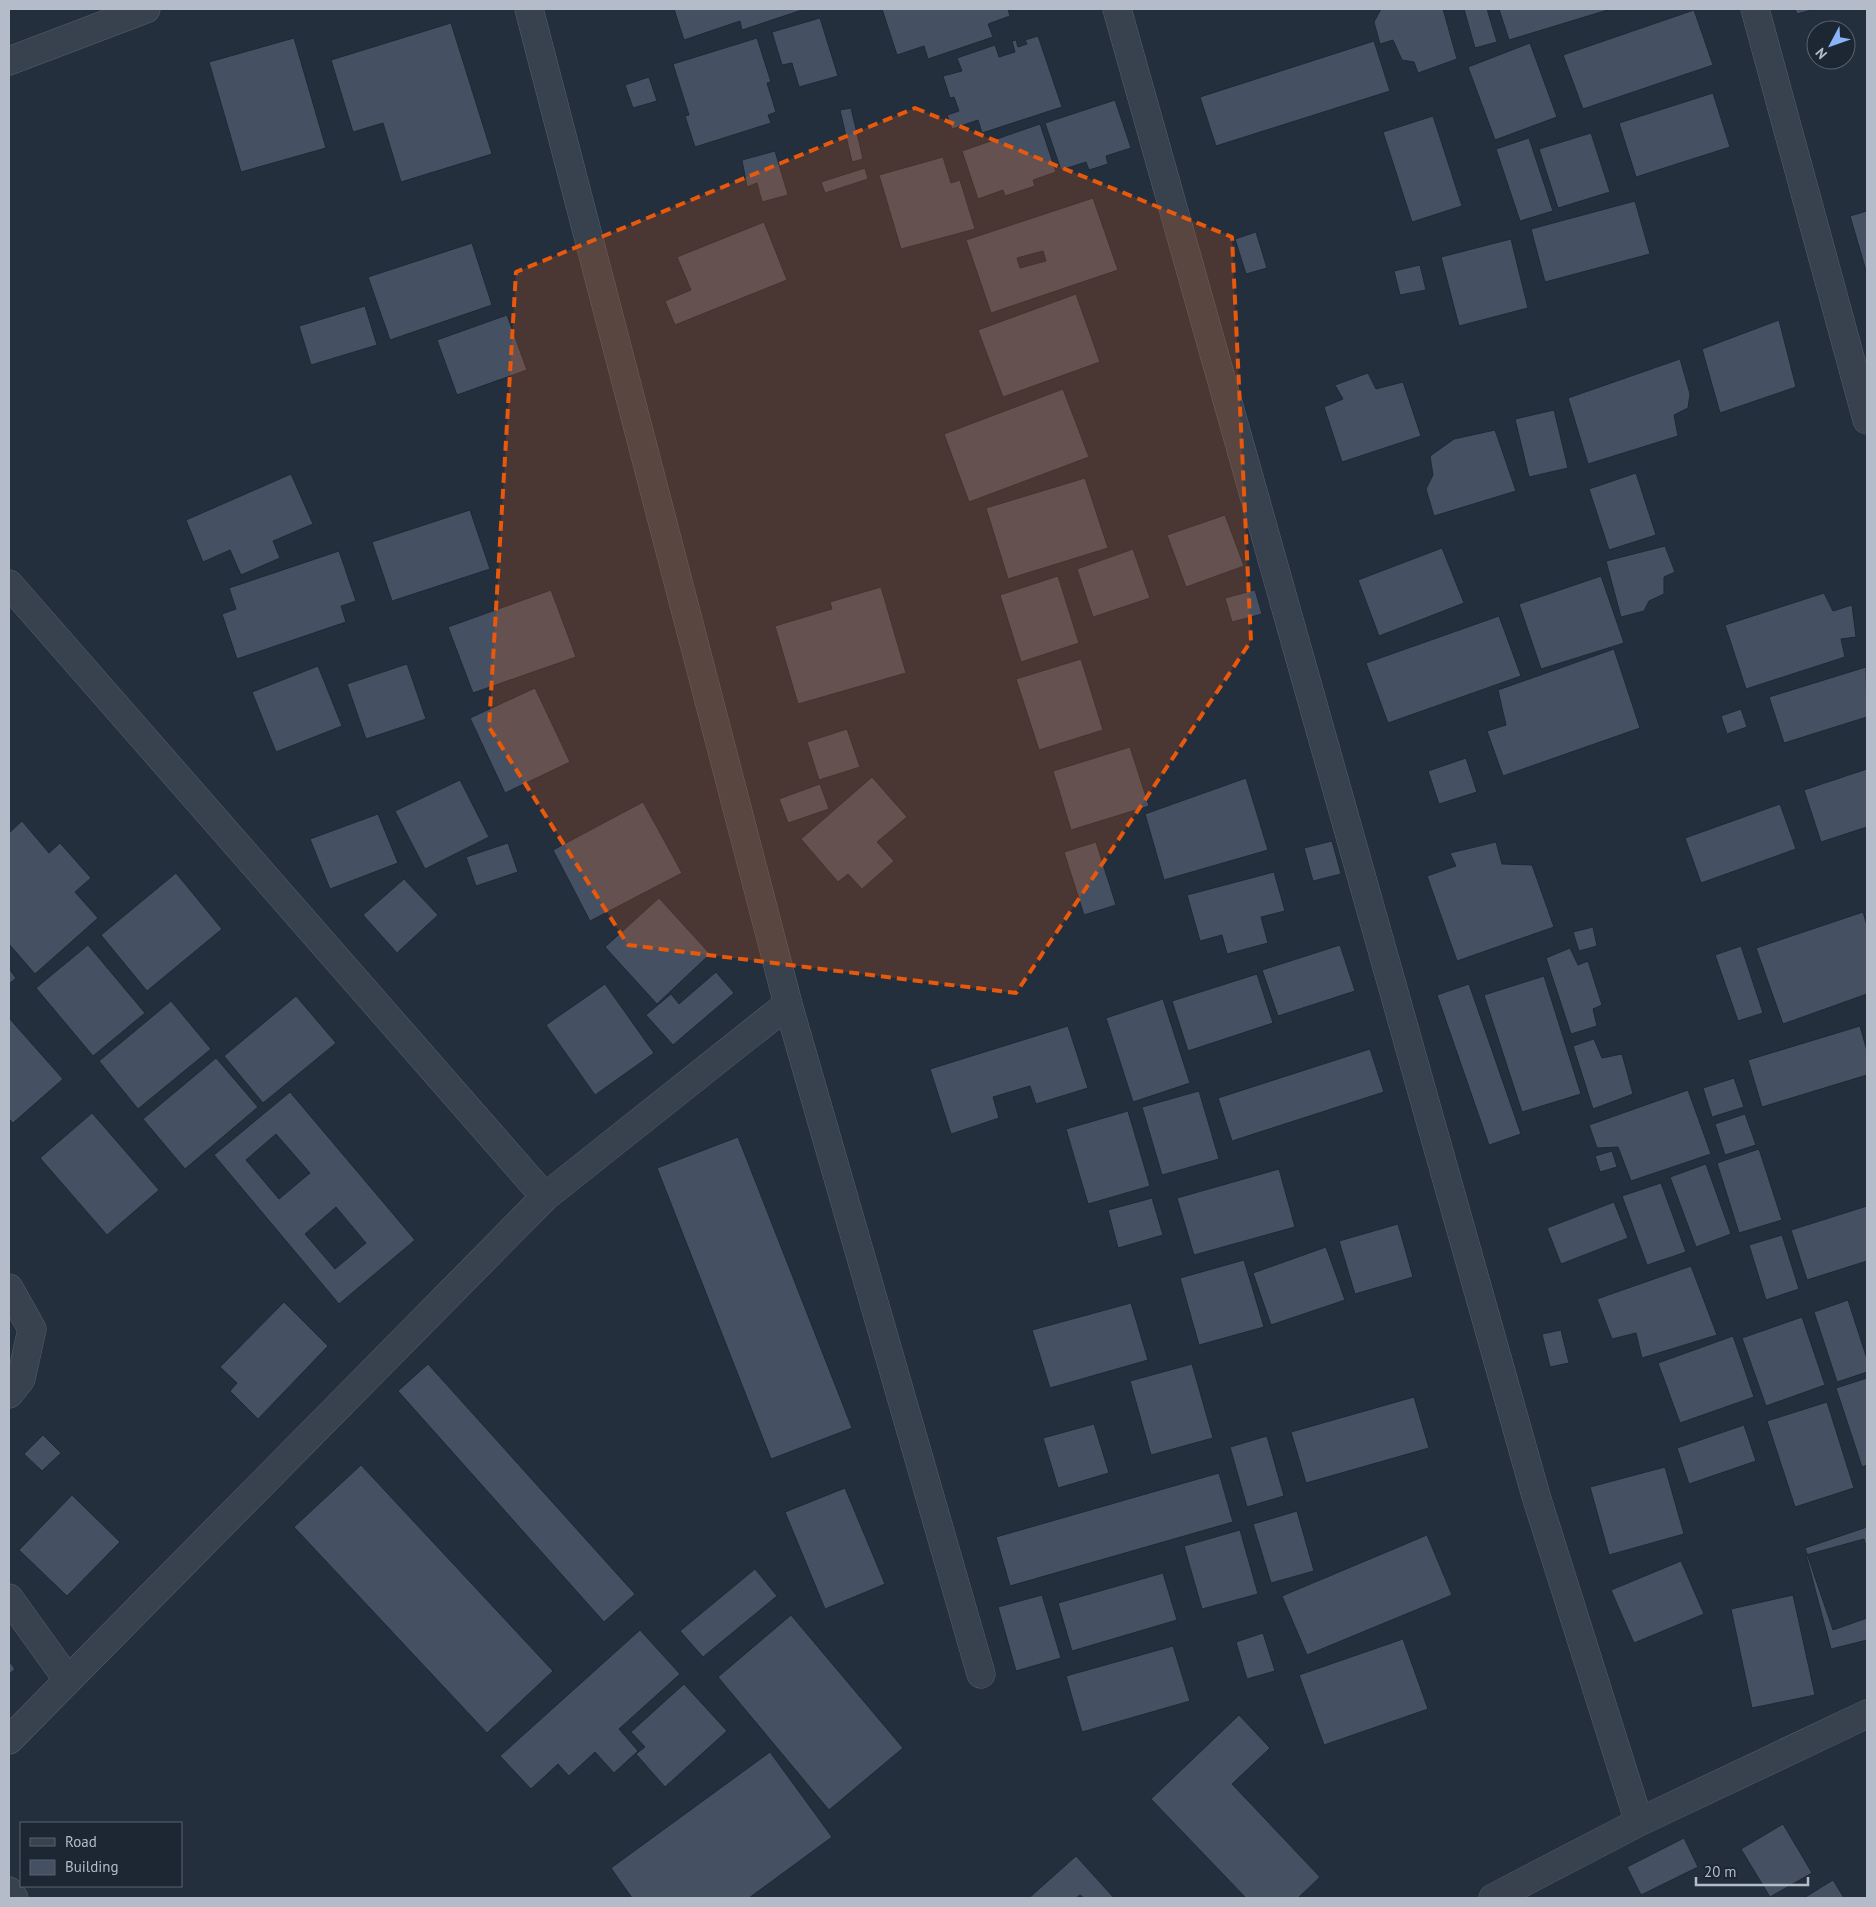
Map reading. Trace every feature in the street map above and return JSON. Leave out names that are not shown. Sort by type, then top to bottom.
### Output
[{"type":"street","points":[[9,61],[146,9]]},
{"type":"street","points":[[529,9],[788,1004],[982,1674]]},
{"type":"street","points":[[1117,9],[1536,1496],[1639,1822]]},
{"type":"street","points":[[1755,9],[1867,420]]},
{"type":"street","points":[[9,584],[544,1197]]},
{"type":"street","points":[[9,1740],[544,1197],[788,1004]]},
{"type":"street","points":[[9,1288],[32,1329],[21,1379],[9,1394]]},
{"type":"street","points":[[9,1598],[68,1680]]},
{"type":"street","points":[[1493,1898],[1639,1822],[1867,1714]]},
{"type":"street","points":[[9,1891],[14,1898]]},
{"type":"highlighted area","points":[[915,108],[1232,237],[1251,641],[1016,993],[628,945],[489,727],[516,272]]},
{"type":"building","points":[[674,9],[802,10],[742,30],[740,21],[684,40]]},
{"type":"building","points":[[882,9],[1008,9],[1010,16],[988,24],[993,37],[928,59],[924,46],[897,55]]},
{"type":"building","points":[[1381,9],[1443,9],[1457,59],[1418,73],[1414,62],[1402,60],[1393,40],[1380,44],[1374,22]]},
{"type":"building","points":[[1464,9],[1487,9],[1497,42],[1475,48]]},
{"type":"building","points":[[1499,9],[1611,9],[1509,40]]},
{"type":"building","points":[[1795,9],[1815,9],[1797,14]]},
{"type":"building","points":[[1694,10],[1713,65],[1583,109],[1563,55]]},
{"type":"building","points":[[820,18],[838,76],[799,87],[792,63],[782,65],[772,32]]},
{"type":"building","points":[[451,23],[492,154],[401,182],[383,123],[353,132],[331,60]]},
{"type":"building","points":[[1038,36],[1062,107],[982,133],[978,120],[952,129],[947,115],[959,111],[954,97],[950,98],[943,76],[962,71],[957,58],[995,45],[999,57],[1015,52],[1012,41],[1016,40],[1018,47],[1027,44],[1025,40]]},
{"type":"building","points":[[294,38],[326,148],[241,172],[209,62]]},
{"type":"building","points":[[757,38],[771,82],[767,83],[776,112],[768,115],[771,123],[695,147],[685,116],[689,115],[673,64]]},
{"type":"building","points":[[1374,41],[1390,91],[1216,146],[1200,97]]},
{"type":"building","points":[[1530,43],[1557,117],[1495,140],[1468,67]]},
{"type":"building","points":[[649,77],[657,101],[633,108],[625,85]]},
{"type":"building","points":[[1713,93],[1730,147],[1636,177],[1619,123]]},
{"type":"building","points":[[1115,100],[1131,148],[1106,156],[1108,164],[1089,170],[1086,162],[1061,170],[1045,123]]},
{"type":"building","points":[[851,108],[863,159],[852,162],[840,110]]},
{"type":"building","points":[[1433,116],[1462,206],[1412,222],[1383,132]]},
{"type":"building","points":[[1040,124],[1056,172],[1033,180],[1035,186],[1005,196],[1003,190],[978,199],[962,151]]},
{"type":"building","points":[[1591,133],[1610,192],[1558,208],[1539,149]]},
{"type":"building","points":[[1529,138],[1553,211],[1520,221],[1496,149]]},
{"type":"building","points":[[775,151],[788,195],[762,202],[757,183],[747,187],[742,160]]},
{"type":"building","points":[[943,157],[951,183],[960,180],[975,229],[901,249],[879,175]]},
{"type":"building","points":[[865,168],[868,179],[825,193],[821,182]]},
{"type":"building","points":[[1093,198],[1118,270],[991,313],[966,240]],"holes":[[[1043,251],[1046,261],[1020,268],[1017,258]]]},
{"type":"building","points":[[1635,201],[1650,254],[1545,282],[1531,229]]},
{"type":"building","points":[[1867,211],[1867,274],[1850,216]]},
{"type":"building","points":[[764,222],[787,280],[675,325],[665,301],[691,290],[677,257]]},
{"type":"building","points":[[1256,232],[1267,268],[1246,274],[1235,239]]},
{"type":"building","points":[[1511,239],[1528,308],[1459,326],[1441,257]]},
{"type":"building","points":[[472,243],[492,305],[390,340],[368,277]]},
{"type":"building","points":[[1420,265],[1426,290],[1400,295],[1394,271]]},
{"type":"building","points":[[1076,294],[1100,362],[1003,397],[978,330]]},
{"type":"building","points":[[365,306],[377,345],[311,365],[299,326]]},
{"type":"building","points":[[507,315],[527,370],[457,395],[437,340]]},
{"type":"building","points":[[1779,320],[1796,387],[1720,413],[1702,349]]},
{"type":"building","points":[[1680,359],[1690,394],[1688,408],[1674,415],[1678,436],[1588,464],[1568,398]]},
{"type":"building","points":[[1368,373],[1376,389],[1403,382],[1421,436],[1342,462],[1324,407],[1343,399],[1335,385]]},
{"type":"building","points":[[1063,389],[1089,457],[969,502],[944,434]]},
{"type":"building","points":[[1554,410],[1568,468],[1529,477],[1515,419]]},
{"type":"building","points":[[1495,430],[1516,491],[1434,516],[1426,489],[1433,475],[1430,456],[1454,439]]},
{"type":"building","points":[[1636,473],[1656,535],[1609,550],[1589,489]]},
{"type":"building","points":[[291,474],[313,524],[273,541],[280,558],[241,575],[230,550],[203,562],[186,520]]},
{"type":"building","points":[[1085,478],[1108,548],[1008,579],[986,508]]},
{"type":"building","points":[[470,510],[490,569],[392,601],[372,542]]},
{"type":"building","points":[[1225,515],[1244,566],[1186,587],[1167,535]]},
{"type":"building","points":[[1665,546],[1675,572],[1664,577],[1664,594],[1649,601],[1644,611],[1621,617],[1606,561]]},
{"type":"building","points":[[1442,548],[1464,603],[1379,636],[1358,580]]},
{"type":"building","points":[[1133,549],[1150,598],[1093,617],[1077,569]]},
{"type":"building","points":[[339,551],[356,601],[341,606],[346,622],[237,659],[222,614],[236,609],[229,588]]},
{"type":"building","points":[[1058,576],[1079,643],[1021,662],[1000,595]]},
{"type":"building","points":[[1601,576],[1624,643],[1541,669],[1519,604]]},
{"type":"building","points":[[881,587],[906,673],[798,704],[775,626],[832,609],[830,602]]},
{"type":"building","points":[[551,590],[576,657],[473,693],[448,627]]},
{"type":"building","points":[[1255,590],[1262,614],[1232,622],[1225,598]]},
{"type":"building","points":[[1824,593],[1833,611],[1852,605],[1856,637],[1841,639],[1845,657],[1746,689],[1725,625]]},
{"type":"building","points":[[1499,616],[1521,676],[1388,723],[1366,663]]},
{"type":"building","points":[[1614,649],[1640,728],[1503,776],[1487,731],[1506,725],[1498,690]]},
{"type":"building","points":[[1081,659],[1103,730],[1039,750],[1016,679]]},
{"type":"building","points":[[407,664],[426,719],[366,739],[347,684]]},
{"type":"building","points":[[318,666],[342,726],[276,752],[252,692]]},
{"type":"building","points":[[1866,667],[1867,717],[1784,743],[1769,697]]},
{"type":"building","points":[[535,688],[570,762],[505,793],[470,718]]},
{"type":"building","points":[[1741,709],[1747,727],[1727,734],[1721,716]]},
{"type":"building","points":[[847,729],[860,767],[819,780],[807,742]]},
{"type":"building","points":[[1130,747],[1149,806],[1071,830],[1053,771]]},
{"type":"building","points":[[1466,758],[1477,792],[1439,804],[1428,771]]},
{"type":"building","points":[[1867,769],[1867,827],[1821,842],[1804,790]]},
{"type":"building","points":[[872,777],[907,817],[877,842],[894,861],[862,889],[848,874],[838,882],[801,839]]},
{"type":"building","points":[[1246,778],[1268,850],[1164,880],[1145,814]]},
{"type":"building","points":[[460,780],[489,837],[425,869],[395,811]]},
{"type":"building","points":[[820,784],[829,809],[788,823],[779,799]]},
{"type":"building","points":[[643,802],[682,873],[590,921],[553,850]]},
{"type":"building","points":[[1780,804],[1796,849],[1701,883],[1685,838]]},
{"type":"building","points":[[378,814],[398,863],[330,889],[310,839]]},
{"type":"building","points":[[22,821],[49,853],[60,843],[91,878],[75,892],[98,918],[35,974],[9,944],[9,833]]},
{"type":"building","points":[[1332,841],[1341,874],[1313,881],[1304,848]]},
{"type":"building","points":[[1096,842],[1116,905],[1084,915],[1064,852]]},
{"type":"building","points":[[1496,842],[1502,864],[1532,865],[1554,927],[1457,961],[1427,876],[1456,866],[1450,853]]},
{"type":"building","points":[[508,843],[518,872],[476,886],[466,857]]},
{"type":"building","points":[[1274,872],[1285,911],[1261,917],[1268,943],[1227,954],[1222,935],[1200,941],[1187,895]]},
{"type":"building","points":[[176,873],[222,929],[147,991],[101,935]]},
{"type":"building","points":[[404,879],[438,915],[397,953],[363,915]]},
{"type":"building","points":[[659,898],[710,954],[657,1004],[605,947]]},
{"type":"building","points":[[1863,912],[1867,925],[1867,994],[1783,1024],[1756,948]]},
{"type":"building","points":[[1593,927],[1597,946],[1579,951],[1573,932]]},
{"type":"building","points":[[88,945],[145,1013],[93,1056],[36,988]]},
{"type":"building","points":[[1340,945],[1355,991],[1278,1016],[1262,970]]},
{"type":"building","points":[[1741,946],[1763,1013],[1738,1021],[1715,955]]},
{"type":"building","points":[[1570,948],[1578,965],[1588,961],[1602,1005],[1593,1009],[1597,1026],[1571,1034],[1546,958]]},
{"type":"building","points":[[9,969],[16,978],[9,984]]},
{"type":"building","points":[[716,972],[734,993],[673,1045],[646,1015],[671,994],[679,1004]]},
{"type":"building","points":[[1257,974],[1273,1023],[1188,1051],[1172,1001]]},
{"type":"building","points":[[1544,976],[1581,1094],[1522,1112],[1484,995]]},
{"type":"building","points":[[605,984],[654,1053],[595,1095],[546,1025]]},
{"type":"building","points":[[1469,984],[1521,1134],[1489,1145],[1437,995]]},
{"type":"building","points":[[296,996],[336,1043],[263,1103],[224,1056]]},
{"type":"building","points":[[1163,999],[1190,1083],[1133,1102],[1106,1018]]},
{"type":"building","points":[[171,1001],[211,1049],[138,1109],[99,1061]]},
{"type":"building","points":[[9,1018],[63,1079],[13,1123],[9,1119]]},
{"type":"building","points":[[1068,1026],[1088,1088],[1036,1104],[1030,1086],[993,1097],[999,1118],[951,1134],[930,1069]]},
{"type":"building","points":[[1860,1026],[1867,1051],[1867,1075],[1762,1107],[1748,1060]]},
{"type":"building","points":[[1594,1039],[1602,1058],[1622,1054],[1633,1094],[1593,1109],[1573,1046]]},
{"type":"building","points":[[1370,1049],[1384,1092],[1232,1141],[1218,1098]]},
{"type":"building","points":[[216,1058],[258,1107],[185,1169],[143,1119]]},
{"type":"building","points":[[1734,1078],[1744,1107],[1712,1117],[1703,1088]]},
{"type":"building","points":[[1688,1090],[1711,1154],[1631,1181],[1618,1147],[1597,1148],[1589,1125]]},
{"type":"building","points":[[1199,1091],[1219,1159],[1162,1175],[1142,1107]]},
{"type":"building","points":[[290,1092],[415,1240],[339,1304],[214,1155]],"holes":[[[276,1134],[310,1173],[279,1199],[246,1160]],[[336,1207],[366,1243],[335,1269],[305,1234]]]},
{"type":"building","points":[[1128,1111],[1150,1186],[1088,1204],[1066,1129]]},
{"type":"building","points":[[92,1113],[159,1190],[107,1235],[40,1158]]},
{"type":"building","points":[[1745,1114],[1756,1145],[1725,1155],[1715,1124]]},
{"type":"building","points":[[738,1137],[852,1428],[771,1459],[657,1168]]},
{"type":"building","points":[[1759,1149],[1782,1220],[1739,1233],[1717,1163]]},
{"type":"building","points":[[1612,1151],[1617,1167],[1600,1172],[1595,1156]]},
{"type":"building","points":[[1706,1164],[1731,1234],[1696,1247],[1670,1177]]},
{"type":"building","points":[[1279,1169],[1295,1227],[1194,1255],[1177,1198]]},
{"type":"building","points":[[1661,1183],[1686,1252],[1647,1265],[1622,1196]]},
{"type":"building","points":[[1152,1198],[1163,1235],[1118,1248],[1108,1210]]},
{"type":"building","points":[[1614,1202],[1628,1238],[1561,1264],[1547,1228]]},
{"type":"building","points":[[1867,1206],[1867,1261],[1807,1280],[1791,1230]]},
{"type":"building","points":[[1398,1224],[1413,1277],[1355,1294],[1339,1241]]},
{"type":"building","points":[[1782,1235],[1799,1289],[1766,1300],[1749,1245]]},
{"type":"building","points":[[1326,1247],[1345,1300],[1271,1325],[1253,1273]]},
{"type":"building","points":[[1244,1260],[1264,1327],[1199,1345],[1180,1278]]},
{"type":"building","points":[[1691,1266],[1717,1335],[1642,1358],[1636,1333],[1612,1339],[1597,1299]]},
{"type":"building","points":[[1848,1300],[1867,1359],[1867,1372],[1837,1382],[1814,1312]]},
{"type":"building","points":[[284,1302],[328,1346],[258,1419],[230,1391],[237,1383],[220,1367]]},
{"type":"building","points":[[1131,1303],[1148,1360],[1050,1388],[1032,1330]]},
{"type":"building","points":[[1802,1317],[1825,1385],[1766,1406],[1742,1338]]},
{"type":"building","points":[[1561,1330],[1569,1363],[1550,1367],[1542,1334]]},
{"type":"building","points":[[1733,1336],[1754,1397],[1680,1423],[1658,1363]]},
{"type":"building","points":[[428,1364],[635,1594],[604,1622],[398,1391]]},
{"type":"building","points":[[1192,1364],[1213,1438],[1151,1455],[1130,1381]]},
{"type":"building","points":[[1867,1378],[1867,1465],[1862,1467],[1836,1388]]},
{"type":"building","points":[[1414,1397],[1429,1448],[1306,1483],[1291,1432]]},
{"type":"building","points":[[1827,1402],[1854,1488],[1795,1507],[1767,1421]]},
{"type":"building","points":[[1094,1424],[1109,1473],[1058,1488],[1043,1438]]},
{"type":"building","points":[[1744,1425],[1756,1461],[1689,1484],[1677,1448]]},
{"type":"building","points":[[43,1435],[61,1453],[42,1471],[24,1454]]},
{"type":"building","points":[[1267,1436],[1284,1496],[1247,1507],[1230,1447]]},
{"type":"building","points":[[361,1465],[553,1671],[487,1733],[294,1527]]},
{"type":"building","points":[[1665,1467],[1684,1534],[1609,1555],[1590,1487]]},
{"type":"building","points":[[1219,1473],[1233,1522],[1010,1586],[996,1537]]},
{"type":"building","points":[[845,1488],[885,1584],[825,1609],[785,1512]]},
{"type":"building","points":[[72,1495],[120,1542],[67,1596],[19,1550]]},
{"type":"building","points":[[1297,1511],[1314,1571],[1271,1583],[1253,1524]]},
{"type":"building","points":[[1867,1527],[1867,1618],[1833,1630],[1805,1548]]},
{"type":"building","points":[[1240,1530],[1258,1594],[1202,1609],[1184,1546]]},
{"type":"building","points":[[1427,1535],[1452,1595],[1307,1655],[1282,1596]]},
{"type":"building","points":[[1864,1539],[1867,1550],[1867,1640],[1831,1649],[1806,1555]]},
{"type":"building","points":[[1681,1561],[1704,1614],[1634,1643],[1611,1590]]},
{"type":"building","points":[[755,1569],[777,1596],[703,1657],[680,1631]]},
{"type":"building","points":[[1163,1573],[1177,1620],[1072,1651],[1058,1603]]},
{"type":"building","points":[[1042,1595],[1061,1658],[1016,1671],[998,1607]]},
{"type":"building","points":[[1793,1595],[1815,1695],[1752,1708],[1731,1609]]},
{"type":"building","points":[[791,1615],[903,1748],[829,1810],[718,1677]]},
{"type":"building","points":[[640,1630],[680,1674],[619,1729],[638,1751],[614,1773],[595,1752],[569,1776],[558,1764],[531,1789],[500,1756]]},
{"type":"building","points":[[1263,1633],[1275,1671],[1247,1679],[1236,1642]]},
{"type":"building","points":[[1403,1639],[1428,1709],[1324,1745],[1299,1675]]},
{"type":"building","points":[[1173,1646],[1190,1701],[1082,1732],[1066,1676]]},
{"type":"building","points":[[9,1661],[15,1669],[9,1674]]},
{"type":"building","points":[[684,1684],[727,1731],[665,1787],[636,1754],[645,1747],[631,1732]]},
{"type":"building","points":[[1239,1715],[1270,1748],[1232,1784],[1320,1877],[1298,1898],[1246,1898],[1151,1799]]},
{"type":"building","points":[[770,1752],[832,1837],[749,1898],[632,1898],[611,1868]]},
{"type":"building","points":[[1783,1824],[1812,1873],[1770,1897],[1741,1849]]},
{"type":"building","points":[[1684,1838],[1698,1867],[1641,1895],[1627,1867]]},
{"type":"building","points":[[1076,1856],[1114,1898],[1084,1898],[1080,1895],[1076,1898],[1029,1898]]},
{"type":"building","points":[[1833,1880],[1844,1898],[1804,1898]]}]
